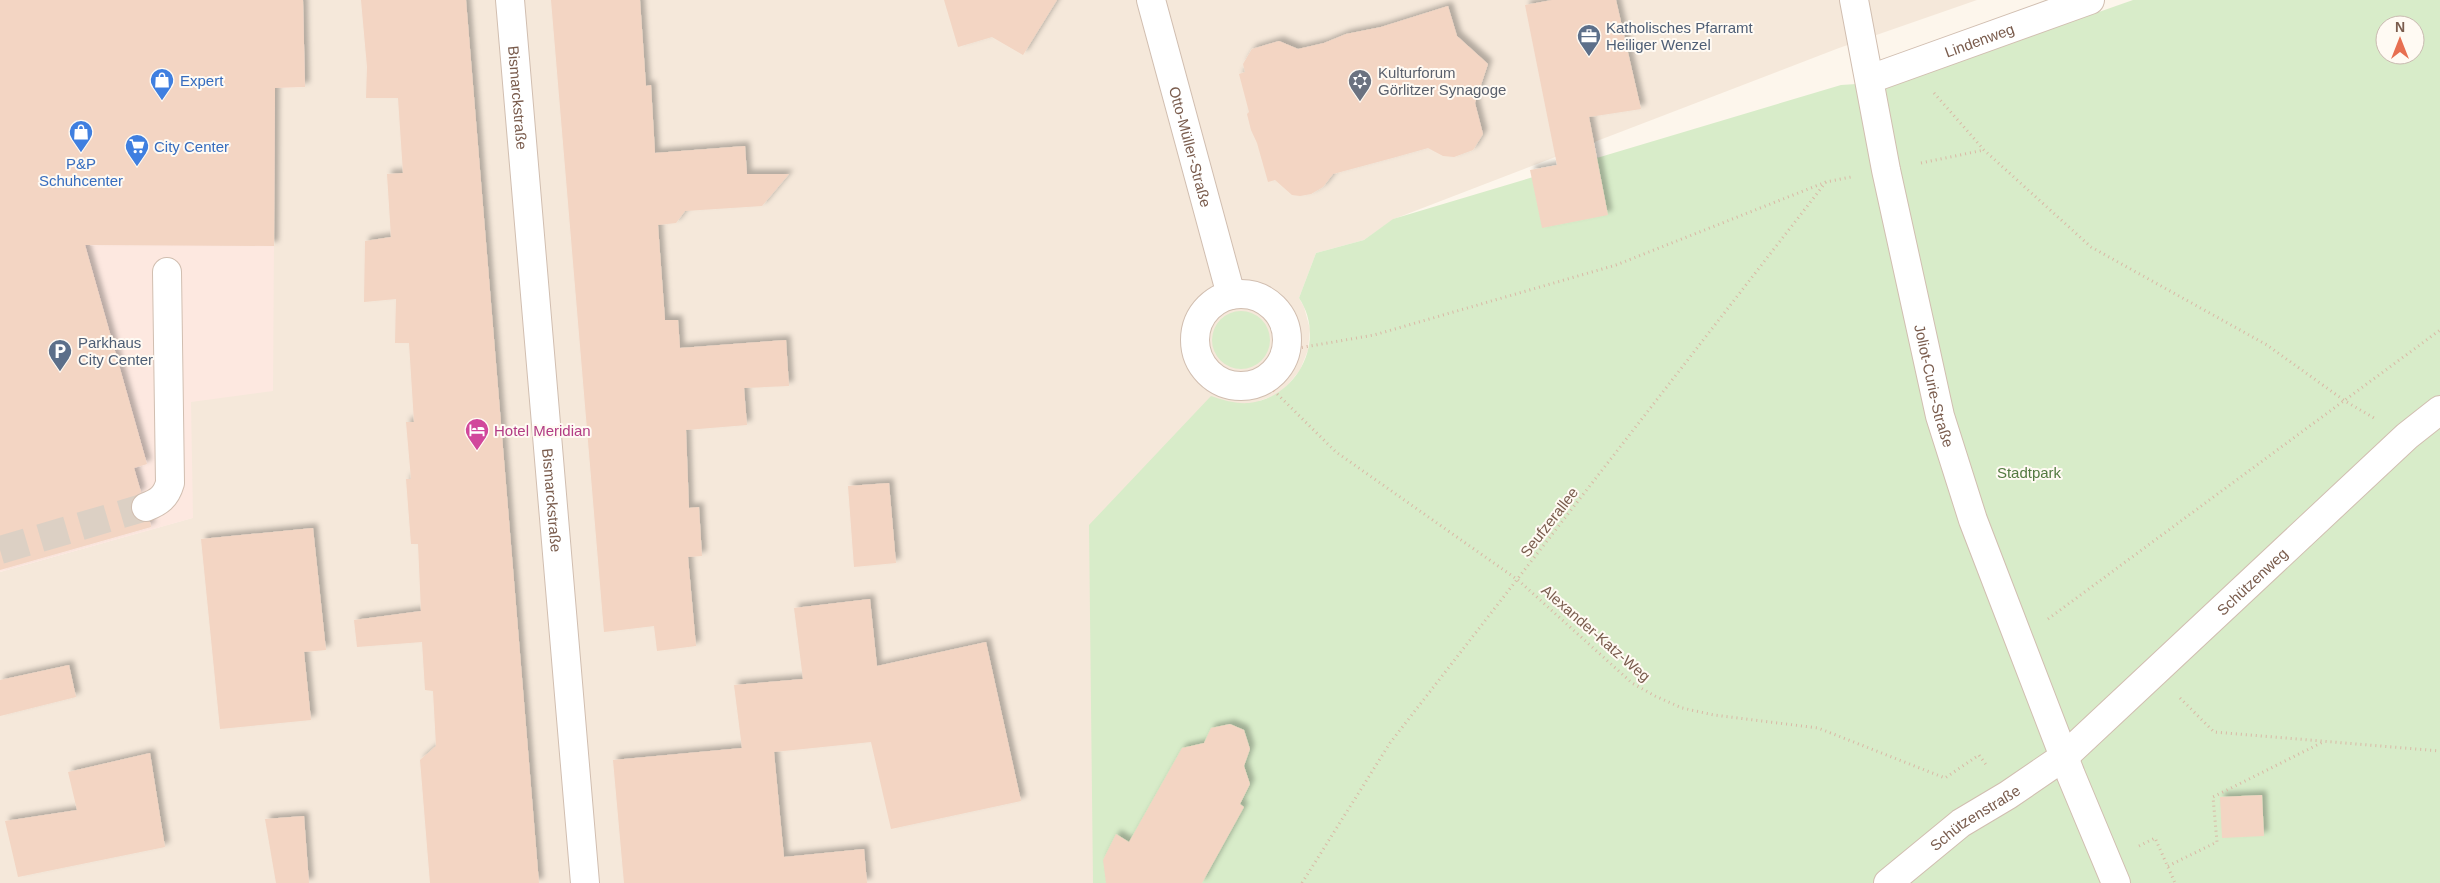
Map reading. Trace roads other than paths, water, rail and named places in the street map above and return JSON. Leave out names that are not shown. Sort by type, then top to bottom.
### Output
[{"type":"street","name":"Bismarckstraße","points":[[510,0],[544,381],[585,883]]},
{"type":"street","name":"Otto-Müller-Straße","points":[[1152,0],[1231,295]]},
{"type":"street","name":"Joliot-Curie-Straße","points":[[1854,0],[1886,170],[1940,416],[1973,520],[2064,756],[2116,883]]},
{"type":"street","name":"Lindenweg","points":[[1870,78],[2090,0]]},
{"type":"street","points":[[146,507],[162,499],[167,493],[170,483],[167,272]]},
{"type":"street","points":[[1247,294],[1262,298],[1274,307],[1283,320],[1287,334],[1287,350],[1280,364],[1270,376],[1242,386],[1226,384],[1213,376],[1202,365],[1196,352],[1195,337],[1198,322],[1206,310],[1218,300],[1231,295],[1247,294]]},
{"type":"street","name":"Schützenweg","points":[[2064,756],[2407,436],[2440,410]]},
{"type":"street","name":"Schützenstraße","points":[[1888,883],[1961,823],[2008,795],[2064,756]]},
{"type":"tunnel","points":[[0,550],[146,507]]},
{"type":"place","name":"Katholisches Pfarramt Heiliger Wenzel","points":[[1589,57]]},
{"type":"place","name":"Expert","points":[[162,101]]},
{"type":"place","name":"Kulturforum Görlitzer Synagoge","points":[[1360,102]]},
{"type":"place","name":"P&P Schuhcenter","points":[[81,153]]},
{"type":"place","name":"City Center","points":[[137,167]]},
{"type":"place","name":"Parkhaus City Center","points":[[60,372]]},
{"type":"place","name":"Hotel Meridian","points":[[477,451]]},
{"type":"park label","name":"Stadtpark","points":[[2029,472]]}]
